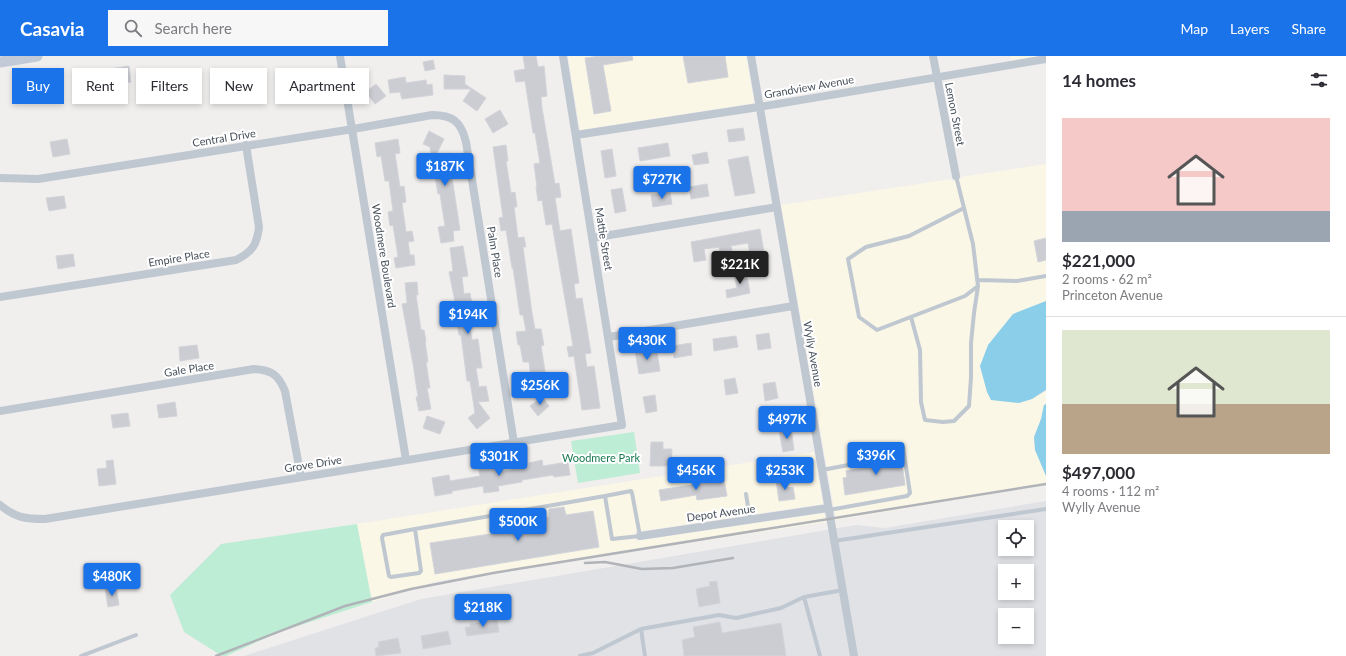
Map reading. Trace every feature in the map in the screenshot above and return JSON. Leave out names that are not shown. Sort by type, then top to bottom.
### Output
[{"type":"main road","points":[[0,62],[34,56]]},
{"type":"street","name":"Woodmere Boulevard","points":[[340,56],[406,460]]},
{"type":"street","name":"Mattie Street","points":[[563,56],[622,425]]},
{"type":"street","name":"Wylly Avenue","points":[[751,56],[854,656]]},
{"type":"street","name":"Lemon Street","points":[[934,56],[956,176]]},
{"type":"street","name":"Grandview Avenue","points":[[576,135],[759,107],[937,76],[1046,59]]},
{"type":"street","name":"Central Drive","points":[[0,178],[38,179],[432,115],[442,115],[451,118]]},
{"type":"street","name":"Palm Place","points":[[451,118],[464,132],[466,142],[514,443]]},
{"type":"street","name":"Empire Place","points":[[0,297],[236,260],[246,256],[258,239],[259,227],[246,145]]},
{"type":"street","points":[[592,238],[777,207]]},
{"type":"street","points":[[609,337],[793,306]]},
{"type":"street","name":"Gale Place","points":[[0,411],[254,370],[264,370],[272,373],[281,381],[285,391],[301,477]]},
{"type":"street","name":"Grove Drive","points":[[0,505],[15,516],[29,519],[45,519],[622,425]]},
{"type":"street","name":"Depot Avenue","points":[[640,536],[828,509]]},
{"type":"lane","points":[[911,317],[920,350],[921,402],[925,420],[943,422],[954,421],[969,406],[971,343],[978,286],[973,244],[956,176]]},
{"type":"lane","points":[[964,208],[909,236],[866,247],[848,259],[859,317],[877,330],[965,296],[978,286]]},
{"type":"lane","points":[[978,280],[1017,281],[1046,276]]},
{"type":"lane","points":[[822,470],[875,460],[882,449],[901,445],[903,447],[910,493],[907,496],[828,509]]},
{"type":"lane","points":[[415,529],[421,571],[419,573],[389,576],[382,538],[383,535],[415,529],[605,496],[631,491],[640,536],[612,539],[605,496]]},
{"type":"lane","points":[[746,494],[750,520]]},
{"type":"lane","points":[[834,541],[1046,509]]},
{"type":"lane","points":[[580,656],[593,654],[641,629],[719,615],[736,618],[781,608],[804,597],[843,590]]},
{"type":"lane","points":[[804,597],[820,656]]},
{"type":"lane","points":[[641,629],[645,656]]},
{"type":"lane","points":[[81,656],[136,635]]},
{"type":"shaded area","points":[[568,56],[746,56],[754,103],[580,130]]},
{"type":"shaded area","points":[[1010,56],[1038,56],[1011,60]]},
{"type":"shaded area","points":[[1046,164],[1046,301],[1013,314],[980,366],[987,392],[991,400],[1032,399],[1046,390],[1046,404],[1044,405],[1041,419],[1034,437],[1035,450],[1046,476],[1046,485],[836,520],[781,205],[951,179],[952,181],[961,179],[961,177]]},
{"type":"shaded area","points":[[814,452],[823,504],[635,532],[636,541],[824,513],[826,522],[437,581],[372,602],[357,524]]},
{"type":"shaded area","points":[[1046,501],[1046,656],[244,656],[421,599],[856,525],[885,528]]},
{"type":"green space","name":"Woodmere Park","points":[[634,432],[640,473],[578,483],[571,441]]},
{"type":"green space","points":[[357,524],[372,602],[279,632],[226,656],[222,656],[184,632],[170,595],[221,544]]},
{"type":"water","points":[[1046,301],[1046,390],[1032,399],[1019,403],[991,400],[987,392],[980,366],[988,345],[1013,314]]},
{"type":"water","points":[[1046,404],[1046,476],[1035,450],[1034,437],[1041,419],[1044,405]]},
{"type":"building","points":[[523,56],[536,56],[538,67],[544,66],[547,96],[541,97],[542,108],[555,184],[559,183],[561,197],[555,198],[560,231],[571,229],[579,283],[574,284],[576,299],[582,298],[591,353],[585,354],[587,367],[594,366],[600,408],[582,410],[574,356],[569,357],[567,347],[573,346],[552,224],[546,225],[542,200],[538,201],[534,164],[540,163],[535,133],[533,133],[525,81],[516,82],[514,71],[525,69]]},
{"type":"building","points":[[600,56],[632,56],[633,60],[603,65],[611,111],[594,114],[585,58]]},
{"type":"building","points":[[683,56],[725,56],[728,77],[688,83]]},
{"type":"building","points":[[433,60],[435,69],[425,71],[423,62]]},
{"type":"building","points":[[129,66],[131,82],[128,82],[128,68],[116,68]]},
{"type":"building","points":[[444,75],[465,76],[465,84],[486,98],[477,111],[463,101],[471,89],[444,89]]},
{"type":"building","points":[[405,77],[406,83],[426,80],[427,85],[432,84],[433,95],[402,99],[400,92],[390,93],[388,80]]},
{"type":"building","points":[[376,84],[386,96],[375,104],[369,96],[369,90]]},
{"type":"building","points":[[500,110],[508,124],[493,133],[485,119]]},
{"type":"building","points":[[743,128],[745,140],[729,142],[727,130]]},
{"type":"building","points":[[429,131],[444,139],[436,155],[449,153],[450,162],[459,160],[460,170],[451,171],[460,230],[453,231],[454,241],[441,243],[438,227],[445,226],[440,194],[438,194],[430,147],[423,144]]},
{"type":"building","points":[[67,139],[70,154],[53,157],[50,142]]},
{"type":"building","points":[[398,139],[400,153],[395,154],[400,187],[404,186],[406,202],[402,203],[406,232],[412,231],[414,241],[408,242],[410,255],[414,255],[415,265],[396,268],[394,258],[398,257],[393,225],[390,226],[388,212],[393,211],[389,181],[385,181],[381,156],[377,157],[375,143]]},
{"type":"building","points":[[668,143],[670,156],[640,161],[638,148]]},
{"type":"building","points":[[506,145],[508,161],[506,161],[511,193],[515,192],[517,207],[514,207],[518,238],[524,237],[526,247],[523,247],[535,329],[541,329],[544,345],[541,346],[548,390],[529,393],[527,379],[531,378],[529,362],[523,362],[516,332],[526,331],[523,315],[520,315],[506,230],[501,231],[499,218],[503,217],[493,147]]},
{"type":"building","points":[[612,149],[616,176],[605,178],[601,151]]},
{"type":"building","points":[[707,152],[709,163],[694,165],[692,155]]},
{"type":"building","points":[[748,156],[755,193],[735,196],[728,160]]},
{"type":"building","points":[[707,184],[709,196],[691,199],[689,187]]},
{"type":"building","points":[[622,188],[626,211],[615,213],[611,190]]},
{"type":"building","points":[[670,192],[672,204],[653,207],[651,195]]},
{"type":"building","points":[[64,196],[66,208],[49,211],[46,198]]},
{"type":"building","points":[[760,229],[764,252],[750,254],[748,243],[731,246],[733,257],[721,259],[719,247],[704,249],[706,260],[694,262],[691,242]]},
{"type":"building","points":[[1046,238],[1046,260],[1038,262],[1034,241]]},
{"type":"building","points":[[463,246],[468,276],[462,277],[464,294],[470,293],[475,320],[469,321],[472,340],[478,339],[482,368],[476,368],[479,387],[486,386],[489,401],[478,402],[490,418],[477,429],[468,418],[475,413],[470,381],[467,381],[461,335],[459,335],[456,317],[458,317],[449,272],[453,271],[450,248]]},
{"type":"building","points":[[73,254],[75,266],[58,269],[56,256]]},
{"type":"building","points":[[746,270],[750,293],[727,298],[726,290],[737,288],[734,272]]},
{"type":"building","points":[[417,282],[418,295],[416,295],[421,330],[424,330],[426,341],[428,362],[426,362],[430,388],[427,388],[431,409],[419,411],[416,397],[418,397],[413,364],[402,304],[407,303],[405,283]]},
{"type":"building","points":[[769,333],[771,348],[758,350],[756,335]]},
{"type":"building","points":[[736,336],[738,347],[714,351],[713,339]]},
{"type":"building","points":[[691,343],[692,355],[674,358],[672,346]]},
{"type":"building","points":[[197,345],[199,358],[180,361],[179,347]]},
{"type":"building","points":[[648,348],[649,353],[657,352],[660,371],[639,374],[635,350]]},
{"type":"building","points":[[735,378],[738,393],[726,395],[724,380]]},
{"type":"building","points":[[775,382],[778,398],[765,401],[763,384]]},
{"type":"building","points":[[655,395],[657,411],[646,413],[643,397]]},
{"type":"building","points":[[542,397],[549,406],[538,416],[530,406]]},
{"type":"building","points":[[175,402],[177,416],[159,418],[157,405]]},
{"type":"building","points":[[128,413],[130,426],[113,428],[111,415]]},
{"type":"building","points":[[427,416],[445,422],[440,434],[423,428]]},
{"type":"building","points":[[791,428],[794,450],[783,452],[779,430]]},
{"type":"building","points":[[651,442],[663,442],[663,449],[672,449],[671,466],[650,466]]},
{"type":"building","points":[[900,449],[905,485],[845,495],[843,478],[847,477],[846,471],[885,464],[884,452]]},
{"type":"building","points":[[113,460],[116,484],[99,486],[97,469],[107,468],[106,461]]},
{"type":"building","points":[[542,460],[543,466],[568,462],[570,475],[554,477],[553,475],[522,480],[522,482],[498,486],[499,491],[484,493],[483,486],[452,491],[452,493],[435,496],[432,478],[449,475],[450,481],[480,476],[478,466],[497,462],[499,472],[529,467],[529,463]]},
{"type":"building","points":[[786,478],[788,488],[793,487],[795,499],[779,501],[776,480]]},
{"type":"building","points":[[724,480],[727,496],[697,500],[696,495],[661,501],[659,490]]},
{"type":"building","points":[[564,507],[566,515],[593,511],[599,547],[435,574],[430,543],[497,533],[496,526],[549,517],[549,509]]},
{"type":"building","points":[[717,581],[720,603],[699,607],[696,589],[710,586],[709,582]]},
{"type":"building","points":[[116,587],[119,605],[108,607],[105,589]]},
{"type":"building","points":[[497,619],[499,632],[467,636],[465,627],[470,627],[470,624]]},
{"type":"building","points":[[720,622],[722,633],[781,623],[786,656],[684,656],[682,640],[695,637],[693,627]]},
{"type":"building","points":[[448,631],[451,644],[423,649],[421,636]]},
{"type":"building","points":[[398,638],[401,653],[376,656],[375,648],[379,647],[378,642]]},
{"type":"railway","points":[[216,656],[345,606],[411,589],[493,573],[1046,484]]},
{"type":"railway","points":[[585,563],[605,562],[642,569],[673,568],[733,558]]}]
